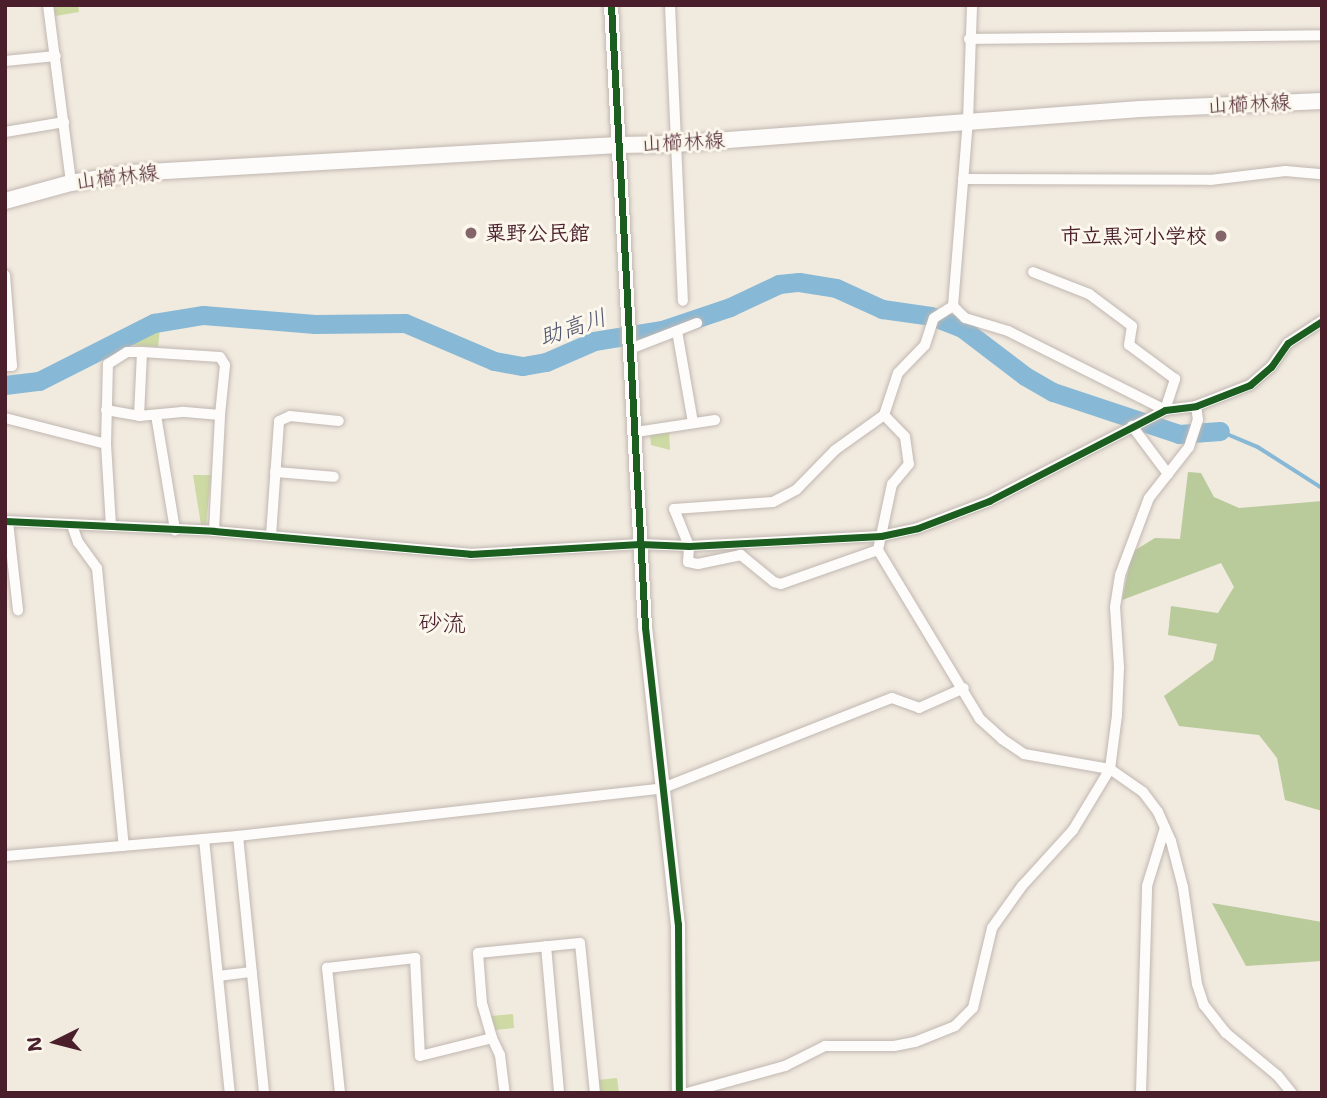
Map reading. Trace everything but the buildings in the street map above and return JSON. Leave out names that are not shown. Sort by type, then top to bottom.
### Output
[{"type":"main road","name":"山櫛林線","points":[[5,201],[71,183],[131,173],[675,144],[1283,100],[1322,101]]},
{"type":"street","points":[[48,5],[71,183]]},
{"type":"street","points":[[611,5],[645,627],[678,924],[679,1093]]},
{"type":"street","points":[[670,5],[683,301]]},
{"type":"street","points":[[972,5],[968,121],[953,306],[965,318],[1008,331],[1165,410]]},
{"type":"street","points":[[969,39],[1322,35]]},
{"type":"street","points":[[5,61],[56,56]]},
{"type":"street","points":[[5,132],[64,122]]},
{"type":"street","points":[[962,179],[1210,180],[1285,172],[1322,174]]},
{"type":"street","points":[[1033,272],[1089,294],[1132,326],[1129,345],[1175,379],[1165,410]]},
{"type":"street","points":[[5,366],[12,366],[6,279]]},
{"type":"street","points":[[878,550],[781,584],[774,582],[741,555],[691,564],[688,562],[689,546],[674,509],[773,502],[796,490],[835,450],[884,415],[898,373],[925,345],[934,318],[953,306]]},
{"type":"street","points":[[18,610],[7,522],[214,531],[470,554],[640,544],[689,546],[881,536],[918,528],[989,501],[1165,410],[1196,406],[1250,385],[1270,367],[1288,344],[1322,321]]},
{"type":"street","points":[[630,346],[697,323]]},
{"type":"street","points":[[677,331],[693,423]]},
{"type":"street","points":[[111,526],[106,444],[108,364],[127,352],[142,352],[220,357],[225,365],[214,531]]},
{"type":"street","points":[[139,416],[142,352]]},
{"type":"street","points":[[687,1093],[785,1066],[825,1046],[894,1046],[915,1042],[955,1026],[966,1018],[973,1008],[992,928],[1022,886],[1073,830],[1110,769],[1117,715],[1119,667],[1115,607],[1120,575],[1150,498],[1189,447],[1198,420],[1196,406]]},
{"type":"street","points":[[106,410],[139,416],[182,412],[220,415]]},
{"type":"street","points":[[156,415],[175,530]]},
{"type":"street","points":[[884,415],[905,437],[909,464],[892,484],[878,550],[964,688],[980,719],[1024,754],[1110,769],[1143,792],[1165,828],[1183,887],[1197,984],[1204,1005],[1226,1033],[1278,1076],[1292,1093]]},
{"type":"street","points":[[271,536],[279,421],[290,416],[339,421]]},
{"type":"street","points":[[5,418],[106,444]]},
{"type":"street","points":[[636,432],[715,419]]},
{"type":"street","points":[[1132,426],[1168,474]]},
{"type":"street","points":[[275,472],[334,477]]},
{"type":"street","points":[[72,525],[78,542],[97,568],[124,846]]},
{"type":"street","points":[[5,856],[238,836],[663,788],[892,698],[919,708],[964,688]]},
{"type":"street","points":[[1141,1093],[1147,886],[1165,828]]},
{"type":"street","points":[[238,836],[264,1093]]},
{"type":"street","points":[[204,839],[230,1093]]},
{"type":"street","points":[[505,1093],[500,1055],[482,1004],[478,953],[580,943],[595,1093]]},
{"type":"street","points":[[546,946],[559,1093]]},
{"type":"street","points":[[340,1093],[327,968],[415,958],[420,1056],[492,1038]]},
{"type":"street","points":[[218,976],[252,972]]},
{"type":"green space","points":[[54,5],[78,5],[79,12],[55,16]]},
{"type":"green space","points":[[160,329],[158,347],[131,345]]},
{"type":"green space","points":[[669,432],[670,450],[651,445],[650,435]]},
{"type":"green space","points":[[1188,472],[1201,473],[1214,497],[1239,508],[1322,501],[1322,811],[1285,800],[1277,758],[1259,735],[1179,726],[1164,696],[1213,660],[1217,644],[1168,635],[1171,606],[1218,613],[1234,587],[1221,563],[1122,600],[1132,552],[1155,538],[1180,539]]},
{"type":"green space","points":[[193,475],[211,475],[206,525],[201,525]]},
{"type":"green space","points":[[1212,903],[1322,922],[1322,961],[1246,966]]},
{"type":"green space","points":[[513,1014],[514,1028],[495,1030],[491,1016]]},
{"type":"green space","points":[[617,1078],[619,1093],[599,1093],[598,1080]]},
{"type":"waterway","name":"助高川","points":[[5,385],[39,381],[154,323],[203,315],[315,324],[405,323],[494,361],[523,366],[546,362],[594,341],[662,330],[730,307],[779,284],[799,282],[836,288],[882,309],[931,316],[962,328],[1025,376],[1053,392],[1179,434],[1220,431]]},
{"type":"waterway","points":[[1220,431],[1258,447],[1322,488]]},
{"type":"cycle path","points":[[611,5],[645,627],[678,924],[679,1093]]},
{"type":"cycle path","points":[[5,521],[214,531],[470,554],[640,544],[689,546],[881,536],[918,528],[989,501],[1165,410],[1196,406],[1250,385],[1271,367],[1288,343],[1322,321]]},
{"type":"place","name":"粟野公民館","points":[[471,233]]},
{"type":"place","name":"市立黒河小学校","points":[[1221,236]]},
{"type":"district","name":"砂流","points":[[442,624]]}]
